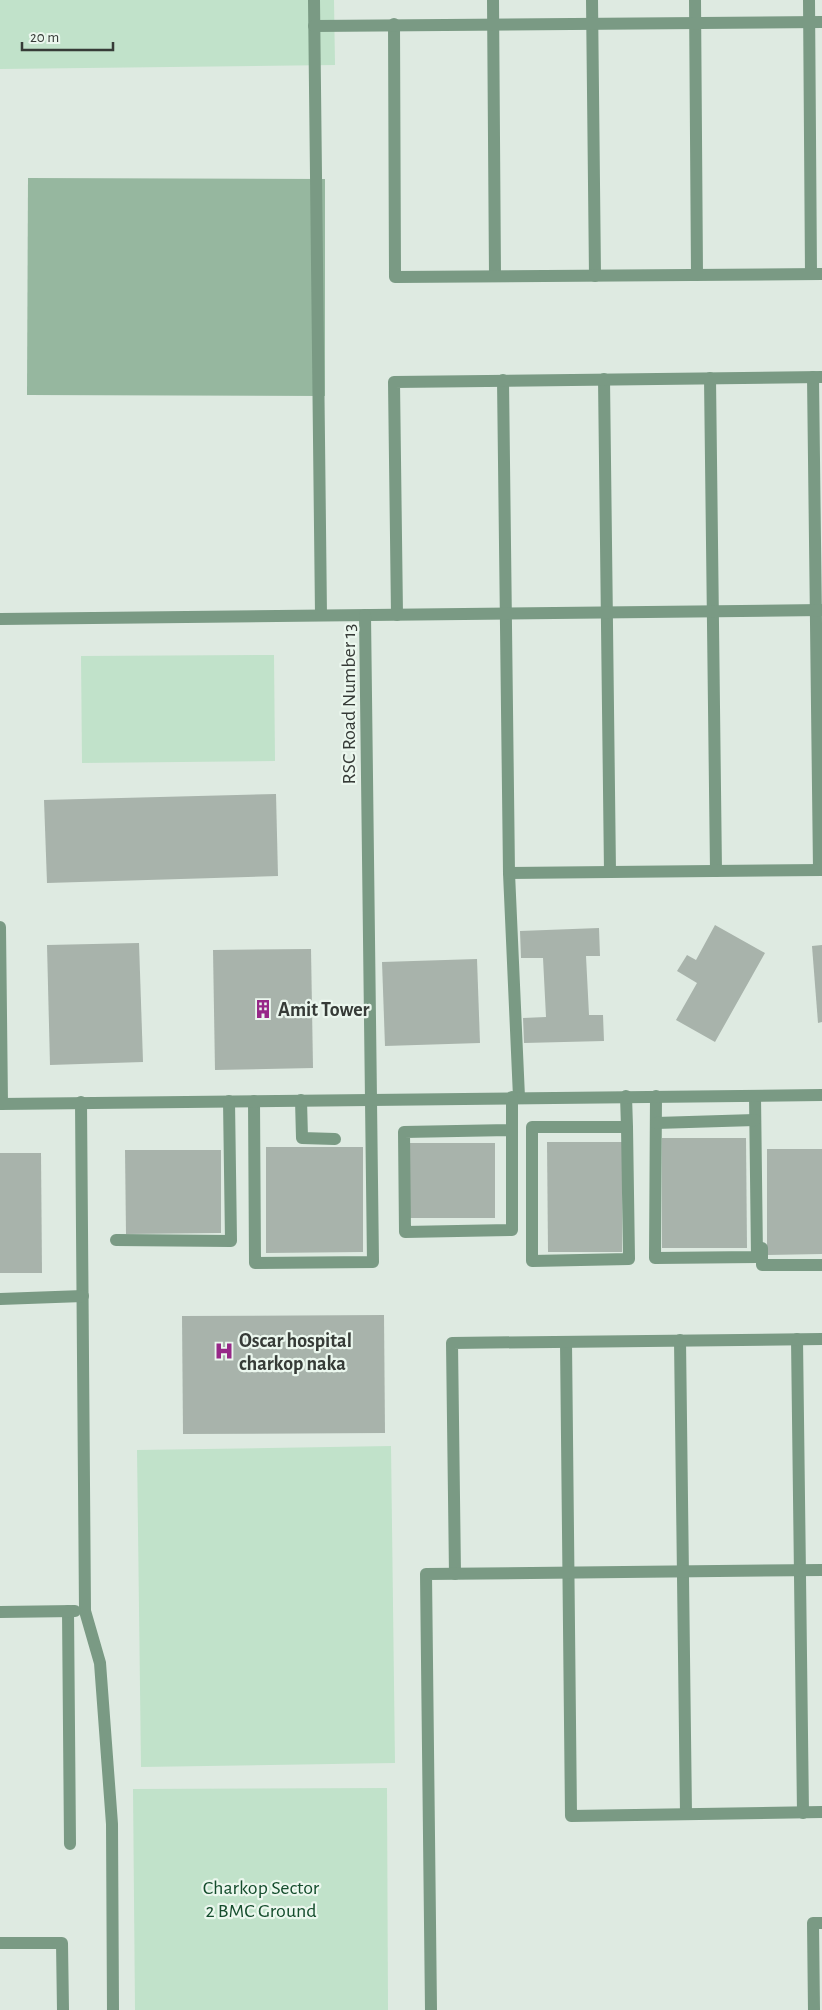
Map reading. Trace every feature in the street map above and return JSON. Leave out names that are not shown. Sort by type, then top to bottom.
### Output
[{"type":"street","points":[[314,0],[321,615]]},
{"type":"street","points":[[493,0],[495,276]]},
{"type":"street","points":[[592,0],[595,276]]},
{"type":"street","points":[[695,0],[697,275]]},
{"type":"street","points":[[394,24],[395,277],[817,274],[816,22],[809,0]]},
{"type":"street","points":[[314,26],[816,22]]},
{"type":"street","points":[[397,615],[394,382],[818,377],[821,870],[509,873]]},
{"type":"street","points":[[710,378],[716,871]]},
{"type":"street","points":[[503,380],[509,873],[516,1097],[512,1130],[512,1230],[406,1232],[404,1132],[512,1130]]},
{"type":"street","points":[[604,380],[610,872]]},
{"type":"street","name":"RSC Road Number 13","points":[[254,1100],[255,1263],[374,1262],[365,615],[819,610]]},
{"type":"street","points":[[0,619],[365,615]]},
{"type":"street","points":[[0,927],[1,1104],[822,1095]]},
{"type":"street","points":[[626,1096],[627,1127],[629,1259],[532,1262],[532,1127],[627,1127]]},
{"type":"street","points":[[656,1096],[655,1258],[756,1256],[755,1120],[759,1096]]},
{"type":"street","points":[[759,1096],[762,1266],[822,1265]]},
{"type":"street","points":[[301,1100],[302,1138],[335,1139]]},
{"type":"street","points":[[116,1240],[231,1240],[229,1101]]},
{"type":"street","points":[[80,1102],[85,1611],[100,1663],[112,1824],[113,2010]]},
{"type":"street","points":[[656,1124],[755,1120]]},
{"type":"street","points":[[0,1299],[83,1296]]},
{"type":"street","points":[[797,1339],[803,1813]]},
{"type":"street","points":[[455,1574],[452,1343],[822,1339]]},
{"type":"street","points":[[680,1340],[686,1814]]},
{"type":"street","points":[[566,1342],[572,1816],[822,1812]]},
{"type":"street","points":[[431,2010],[426,1574],[822,1570]]},
{"type":"street","points":[[68,1611],[70,1844]]},
{"type":"street","points":[[0,1612],[85,1611]]},
{"type":"street","points":[[814,2010],[813,1923],[822,1923]]},
{"type":"street","points":[[0,1943],[62,1943],[63,2010]]},
{"type":"green space","points":[[0,0],[334,0],[335,65],[0,69]]},
{"type":"green space","points":[[274,655],[275,761],[82,763],[81,656]]},
{"type":"green space","points":[[391,1446],[395,1763],[141,1767],[137,1450]]},
{"type":"green space","name":"Charkop Sector 2 BMC Ground","points":[[387,1788],[388,2010],[135,2010],[133,1789]]},
{"type":"shaded area","points":[[28,178],[325,179],[325,396],[27,395]]},
{"type":"building","points":[[276,794],[278,876],[47,883],[44,800]]},
{"type":"building","points":[[715,925],[765,953],[715,1042],[676,1020],[697,983],[677,971],[687,955],[696,960]]},
{"type":"building","points":[[599,928],[600,956],[586,956],[589,1015],[603,1015],[604,1041],[524,1043],[523,1018],[546,1017],[543,958],[521,958],[520,931]]},
{"type":"building","points":[[139,943],[143,1062],[50,1065],[47,945]]},
{"type":"building","points":[[822,945],[822,1022],[818,1023],[812,946]]},
{"type":"building","name":"Amit Tower","points":[[311,949],[313,1068],[215,1070],[213,950]]},
{"type":"building","points":[[477,959],[480,1043],[385,1046],[382,962]]},
{"type":"building","points":[[662,1138],[746,1138],[747,1248],[662,1248]]},
{"type":"building","points":[[547,1142],[622,1142],[622,1252],[548,1252]]},
{"type":"building","points":[[409,1143],[495,1143],[495,1218],[409,1218]]},
{"type":"building","points":[[266,1147],[363,1147],[363,1252],[266,1253]]},
{"type":"building","points":[[767,1149],[822,1149],[822,1254],[767,1255]]},
{"type":"building","points":[[125,1150],[221,1150],[221,1233],[126,1234]]},
{"type":"building","points":[[0,1153],[41,1153],[42,1273],[0,1273]]},
{"type":"building","points":[[384,1315],[385,1433],[183,1434],[182,1316]]},
{"type":"place","name":"Amit Tower","points":[[263,1009]]},
{"type":"place","name":"Oscar hospital charkop naka","points":[[224,1351]]}]
